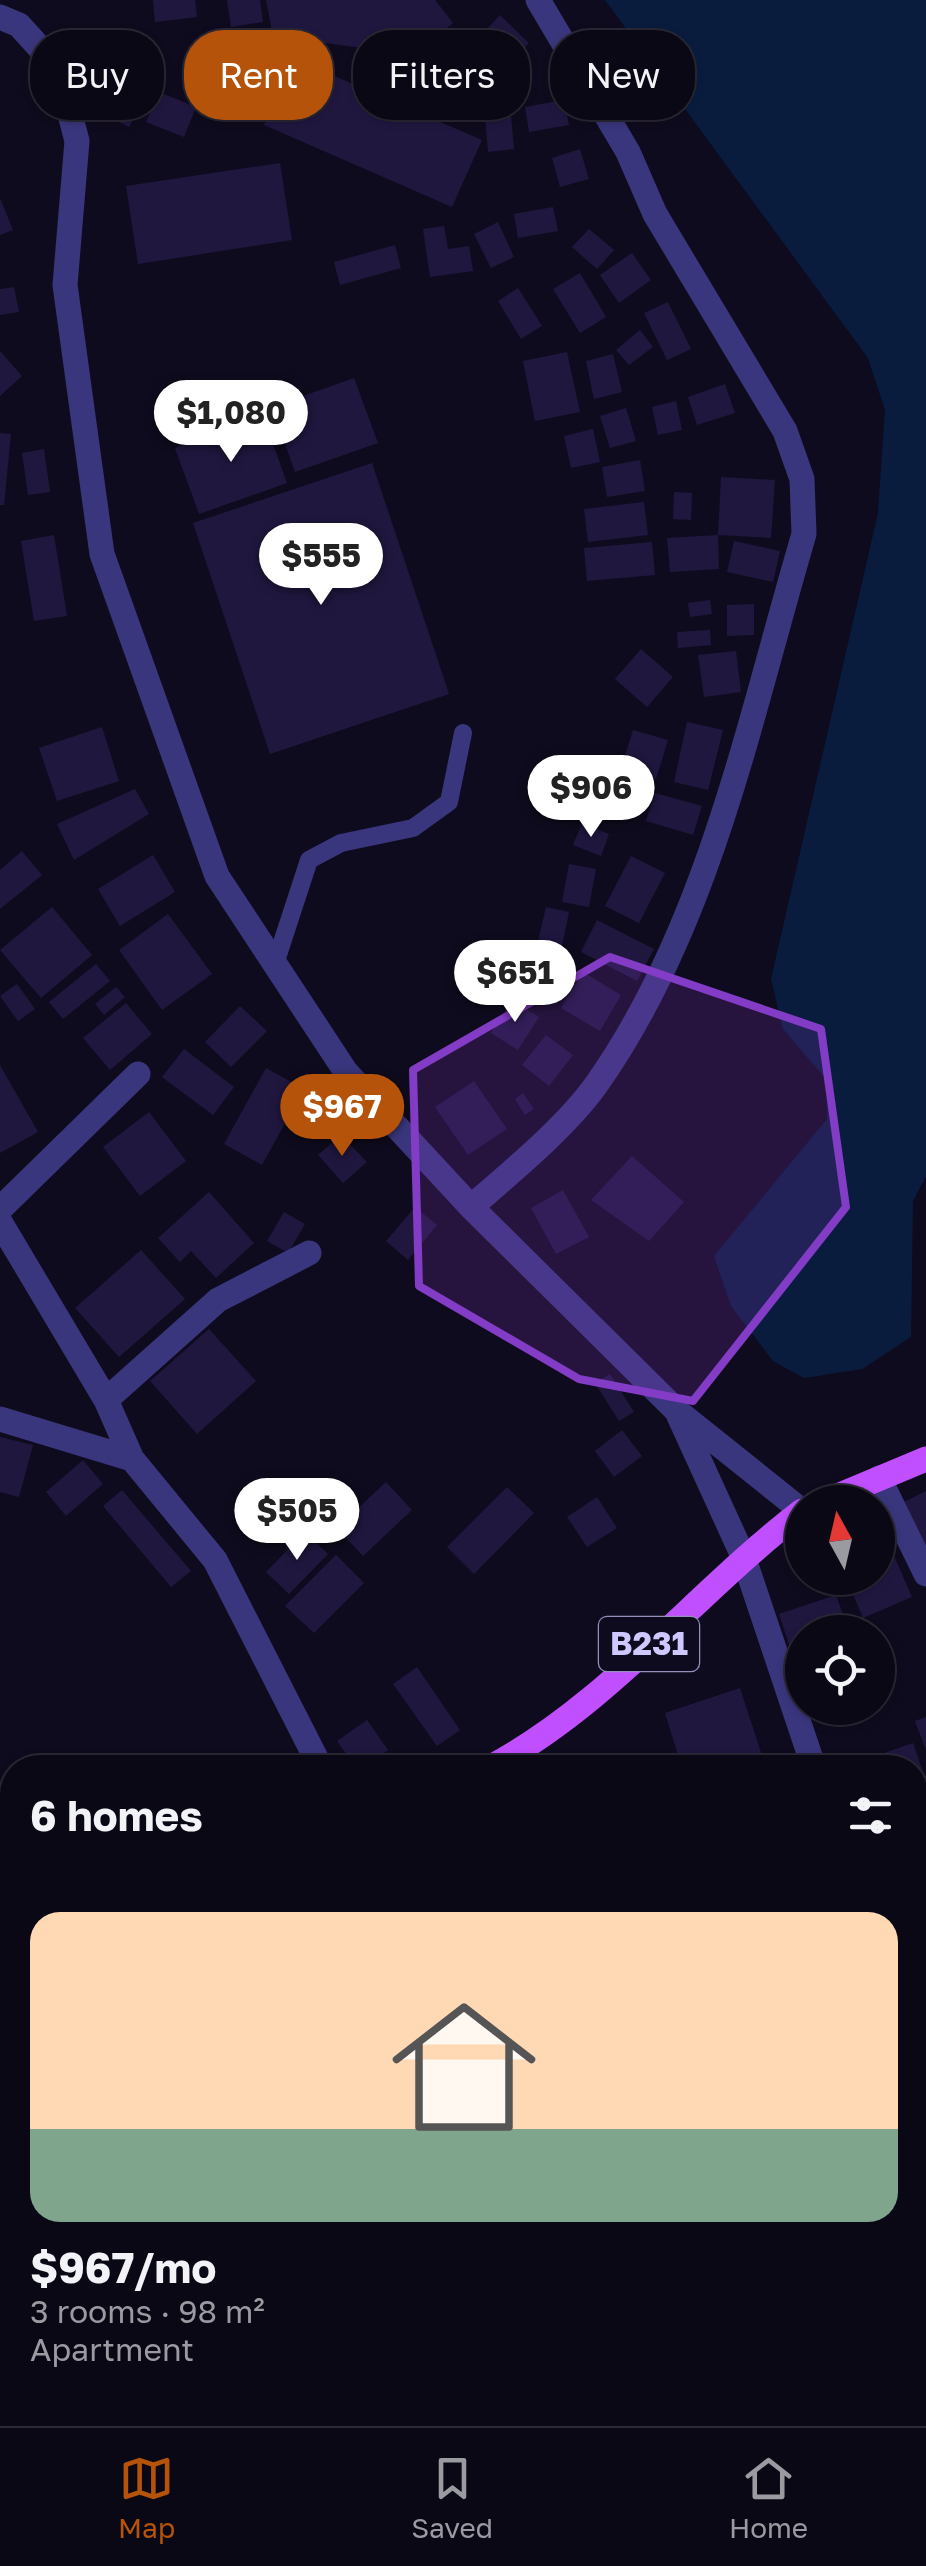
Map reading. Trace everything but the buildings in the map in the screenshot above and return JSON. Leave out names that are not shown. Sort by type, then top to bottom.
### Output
[{"type":"main road","points":[[862,1485],[926,1459]]},
{"type":"main road","name":"B231","points":[[515,1755],[584,1703],[743,1556],[785,1524]]},
{"type":"street","points":[[471,1207],[594,1088],[657,983],[708,856],[804,534],[802,479],[785,431],[655,214],[628,152],[538,0]]},
{"type":"street","points":[[0,16],[19,25],[58,68],[77,141],[65,286],[102,554],[217,876],[346,1072],[471,1207],[677,1411],[785,1497]]},
{"type":"street","points":[[0,1209],[138,1074]]},
{"type":"street","points":[[0,1222],[106,1400],[132,1459],[215,1560],[314,1755]]},
{"type":"street","points":[[106,1400],[218,1300],[309,1253]]},
{"type":"street","points":[[677,1411],[743,1556],[810,1755]]},
{"type":"street","points":[[0,1419],[132,1459]]},
{"type":"street","points":[[879,1478],[926,1574]]},
{"type":"street","points":[[0,2346],[0,2372]]},
{"type":"lane","points":[[275,964],[310,860],[341,843],[413,828],[450,802],[462,733]]},
{"type":"highlighted area","points":[[610,957],[821,1029],[846,1207],[693,1401],[579,1379],[419,1286],[413,1070]]},
{"type":"water","points":[[605,0],[926,0],[926,1176],[913,1201],[911,1337],[862,1369],[804,1378],[773,1361],[731,1306],[714,1256],[827,1119],[826,1079],[783,1029],[771,979],[878,513],[885,410],[868,358],[693,120],[695,30],[627,30]]}]
